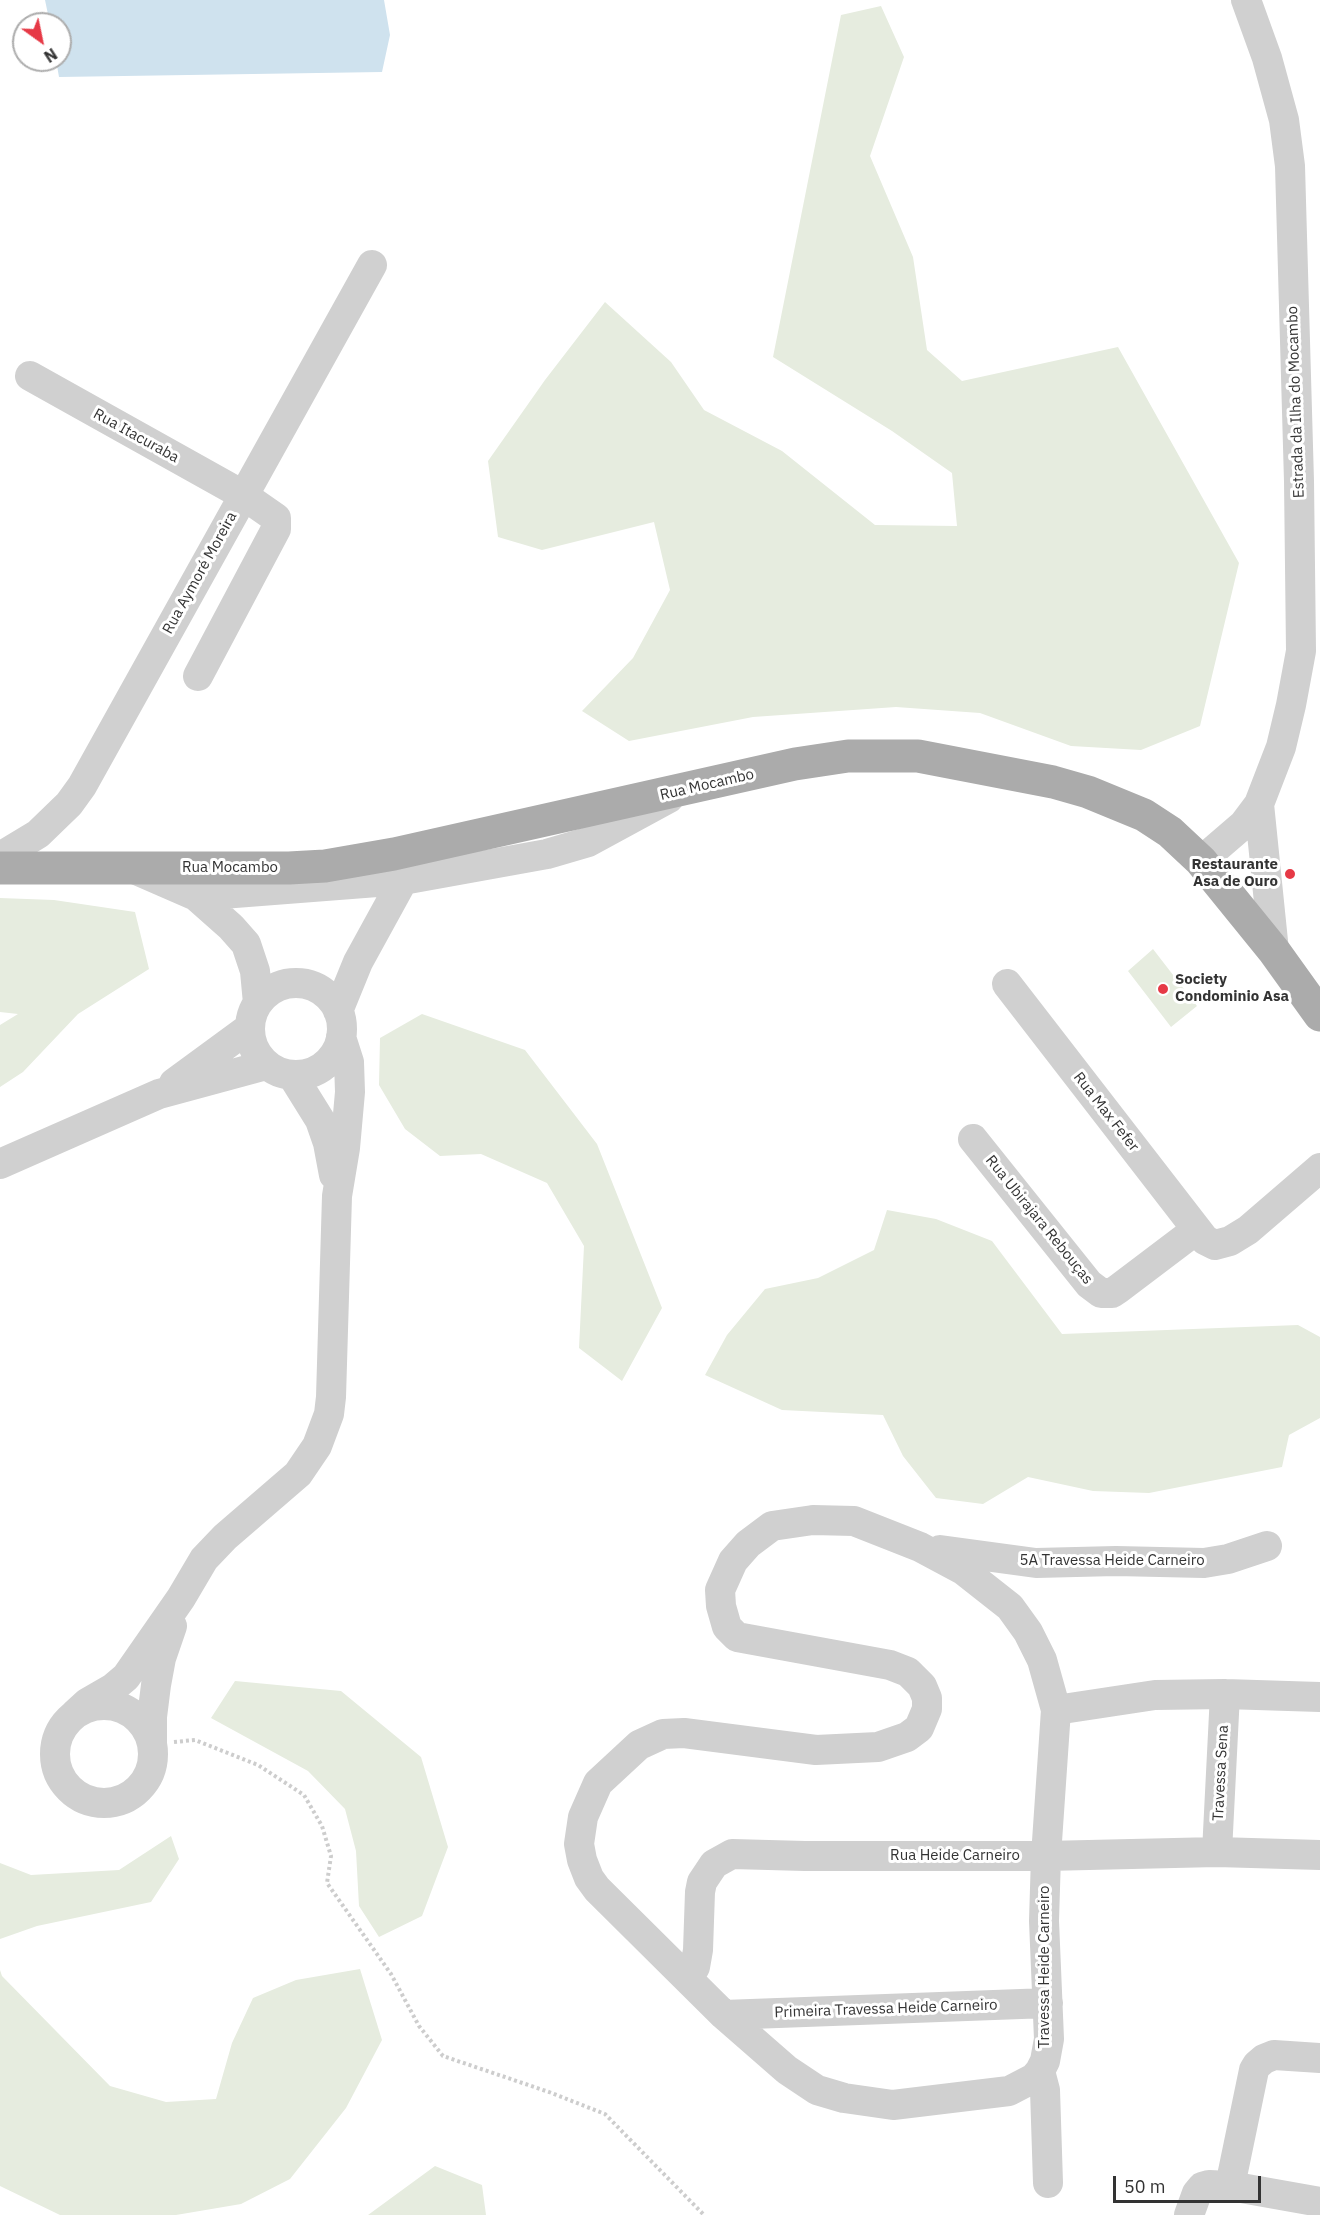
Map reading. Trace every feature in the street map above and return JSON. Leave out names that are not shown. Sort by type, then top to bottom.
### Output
[{"type":"main road","name":"Rua Mocambo","points":[[0,868],[325,866],[405,851],[795,764],[848,756],[918,756],[1006,772],[1088,792],[1144,815],[1170,832],[1202,861],[1274,951],[1320,1014]]},
{"type":"street","name":"Estrada da Ilha do Mocambo","points":[[1202,861],[1244,824],[1259,804],[1281,747],[1301,651],[1299,481],[1308,374],[1284,120],[1267,58],[1246,0]]},
{"type":"street","name":"Rua Aymoré Moreira","points":[[0,857],[38,834],[69,804],[82,786],[372,266]]},
{"type":"street","name":"Rua Itacuraba","points":[[30,376],[243,495],[276,518],[276,529],[198,676]]},
{"type":"street","points":[[196,896],[403,880],[547,854],[588,842],[681,791]]},
{"type":"street","name":"Estrada da Ilha do Mocambo","points":[[1259,804],[1274,951]]},
{"type":"street","points":[[133,868],[196,896],[231,927],[246,944],[255,970],[254,1048],[279,1070],[320,1120],[337,1196]]},
{"type":"street","points":[[0,1164],[159,1094],[279,1070],[306,1074],[319,1069],[337,1050],[340,1024],[358,962],[403,880]]},
{"type":"street","points":[[159,1094],[254,1015],[268,993],[280,986],[294,983],[308,985],[321,990],[331,999],[349,1062],[350,1092],[345,1148],[337,1196],[331,1397],[329,1414],[317,1446],[298,1474],[225,1537],[204,1559],[182,1598],[126,1677],[113,1689],[93,1699],[63,1726],[56,1741],[54,1758],[58,1774],[63,1782],[81,1798],[96,1803],[111,1803],[126,1798],[139,1788],[148,1775],[153,1760],[152,1717],[157,1676],[182,1598]]},
{"type":"street","name":"Rua Max Fefer","points":[[1006,984],[1201,1235]]},
{"type":"street","name":"Rua Ubirajara Rebouças","points":[[973,1139],[1089,1284],[1101,1293],[1112,1293],[1118,1290],[1201,1235]]},
{"type":"street","points":[[1201,1235],[1215,1245],[1230,1241],[1248,1230],[1320,1168]]},
{"type":"street","name":"Travessa Heide Carneiro","points":[[813,1520],[854,1521],[920,1547],[963,1570],[1010,1607],[1028,1632],[1042,1660],[1056,1710],[1044,1921],[1049,2038],[1041,2071],[1034,2078],[1009,2091],[893,2105],[844,2098],[818,2090],[787,2070],[724,2015],[613,1905],[589,1878],[582,1860],[579,1844],[584,1817],[598,1783],[639,1745],[663,1734],[684,1733],[816,1750],[878,1747],[907,1737],[919,1728],[927,1709],[927,1698],[922,1686],[908,1672],[890,1665],[737,1637],[727,1627],[720,1590],[733,1561],[748,1544],[772,1526],[813,1520]]},
{"type":"street","name":"5A Travessa Heide Carneiro","points":[[920,1547],[1036,1563],[1116,1561],[1204,1563],[1228,1559],[1267,1546]]},
{"type":"street","points":[[1056,1710],[1155,1695],[1225,1694],[1320,1697]]},
{"type":"street","name":"Travessa Sena","points":[[1216,1852],[1225,1694]]},
{"type":"street","points":[[75,1713],[90,1706],[107,1704],[124,1708],[137,1717],[147,1729],[152,1744]]},
{"type":"street","name":"Rua Heide Carneiro","points":[[688,1979],[695,1967],[698,1950],[702,1882],[714,1864],[732,1854],[1046,1856],[1216,1852],[1320,1855]]},
{"type":"street","name":"Primeira Travessa Heide Carneiro","points":[[724,2015],[1048,2003]]},
{"type":"street","points":[[1230,2186],[1254,2070],[1264,2059],[1274,2055],[1320,2058]]},
{"type":"street","points":[[1041,2071],[1045,2090],[1048,2183]]},
{"type":"street","points":[[1189,2215],[1197,2193],[1202,2187],[1209,2185],[1230,2186],[1320,2202]]},
{"type":"path","points":[[152,1744],[195,1740],[258,1765],[304,1796],[322,1826],[331,1856],[327,1883],[391,1974],[419,2026],[443,2056],[549,2092],[605,2114],[704,2215]]},
{"type":"shaded area","points":[[881,6],[904,57],[870,156],[913,257],[927,350],[962,381],[1118,347],[1239,563],[1200,726],[1141,750],[1071,746],[980,713],[896,707],[753,717],[629,741],[582,711],[633,658],[670,590],[654,522],[542,550],[498,537],[488,461],[545,380],[605,302],[671,362],[704,410],[782,451],[875,525],[957,526],[952,473],[892,431],[773,357],[841,15]]},
{"type":"shaded area","points":[[0,898],[54,900],[135,912],[149,969],[78,1014],[23,1072],[0,1087],[0,1025],[18,1014],[0,1012]]},
{"type":"shaded area","name":"Society Condominio Asa","points":[[1153,949],[1197,1006],[1171,1027],[1128,971]]},
{"type":"shaded area","points":[[422,1014],[525,1050],[597,1144],[662,1308],[622,1381],[579,1348],[584,1246],[547,1183],[481,1154],[440,1156],[405,1129],[379,1085],[380,1038]]},
{"type":"shaded area","points":[[887,1210],[936,1219],[992,1241],[1062,1334],[1298,1325],[1320,1337],[1320,1418],[1289,1435],[1282,1467],[1149,1493],[1093,1491],[1028,1477],[983,1504],[936,1498],[903,1456],[883,1415],[782,1410],[705,1375],[727,1335],[765,1289],[818,1278],[874,1250]]},
{"type":"shaded area","points":[[235,1681],[341,1691],[421,1757],[448,1847],[422,1916],[379,1937],[359,1906],[356,1851],[345,1809],[308,1771],[211,1718]]},
{"type":"shaded area","points":[[171,1836],[179,1859],[151,1902],[37,1926],[0,1939],[0,1863],[31,1875],[119,1870]]},
{"type":"shaded area","points":[[360,1969],[382,2040],[346,2108],[290,2179],[241,2204],[176,2215],[60,2215],[0,2186],[0,1970],[2,1976],[110,2086],[166,2102],[216,2099],[232,2043],[253,1998],[296,1980]]},
{"type":"shaded area","points":[[435,2166],[482,2185],[486,2215],[368,2215]]},
{"type":"water","points":[[45,0],[384,0],[390,35],[382,72],[59,77],[58,72],[72,72],[72,12],[48,12]]},
{"type":"place","name":"Restaurante Asa de Ouro","points":[[1290,874]]},
{"type":"place","name":"Society Condominio Asa","points":[[1163,989]]}]
